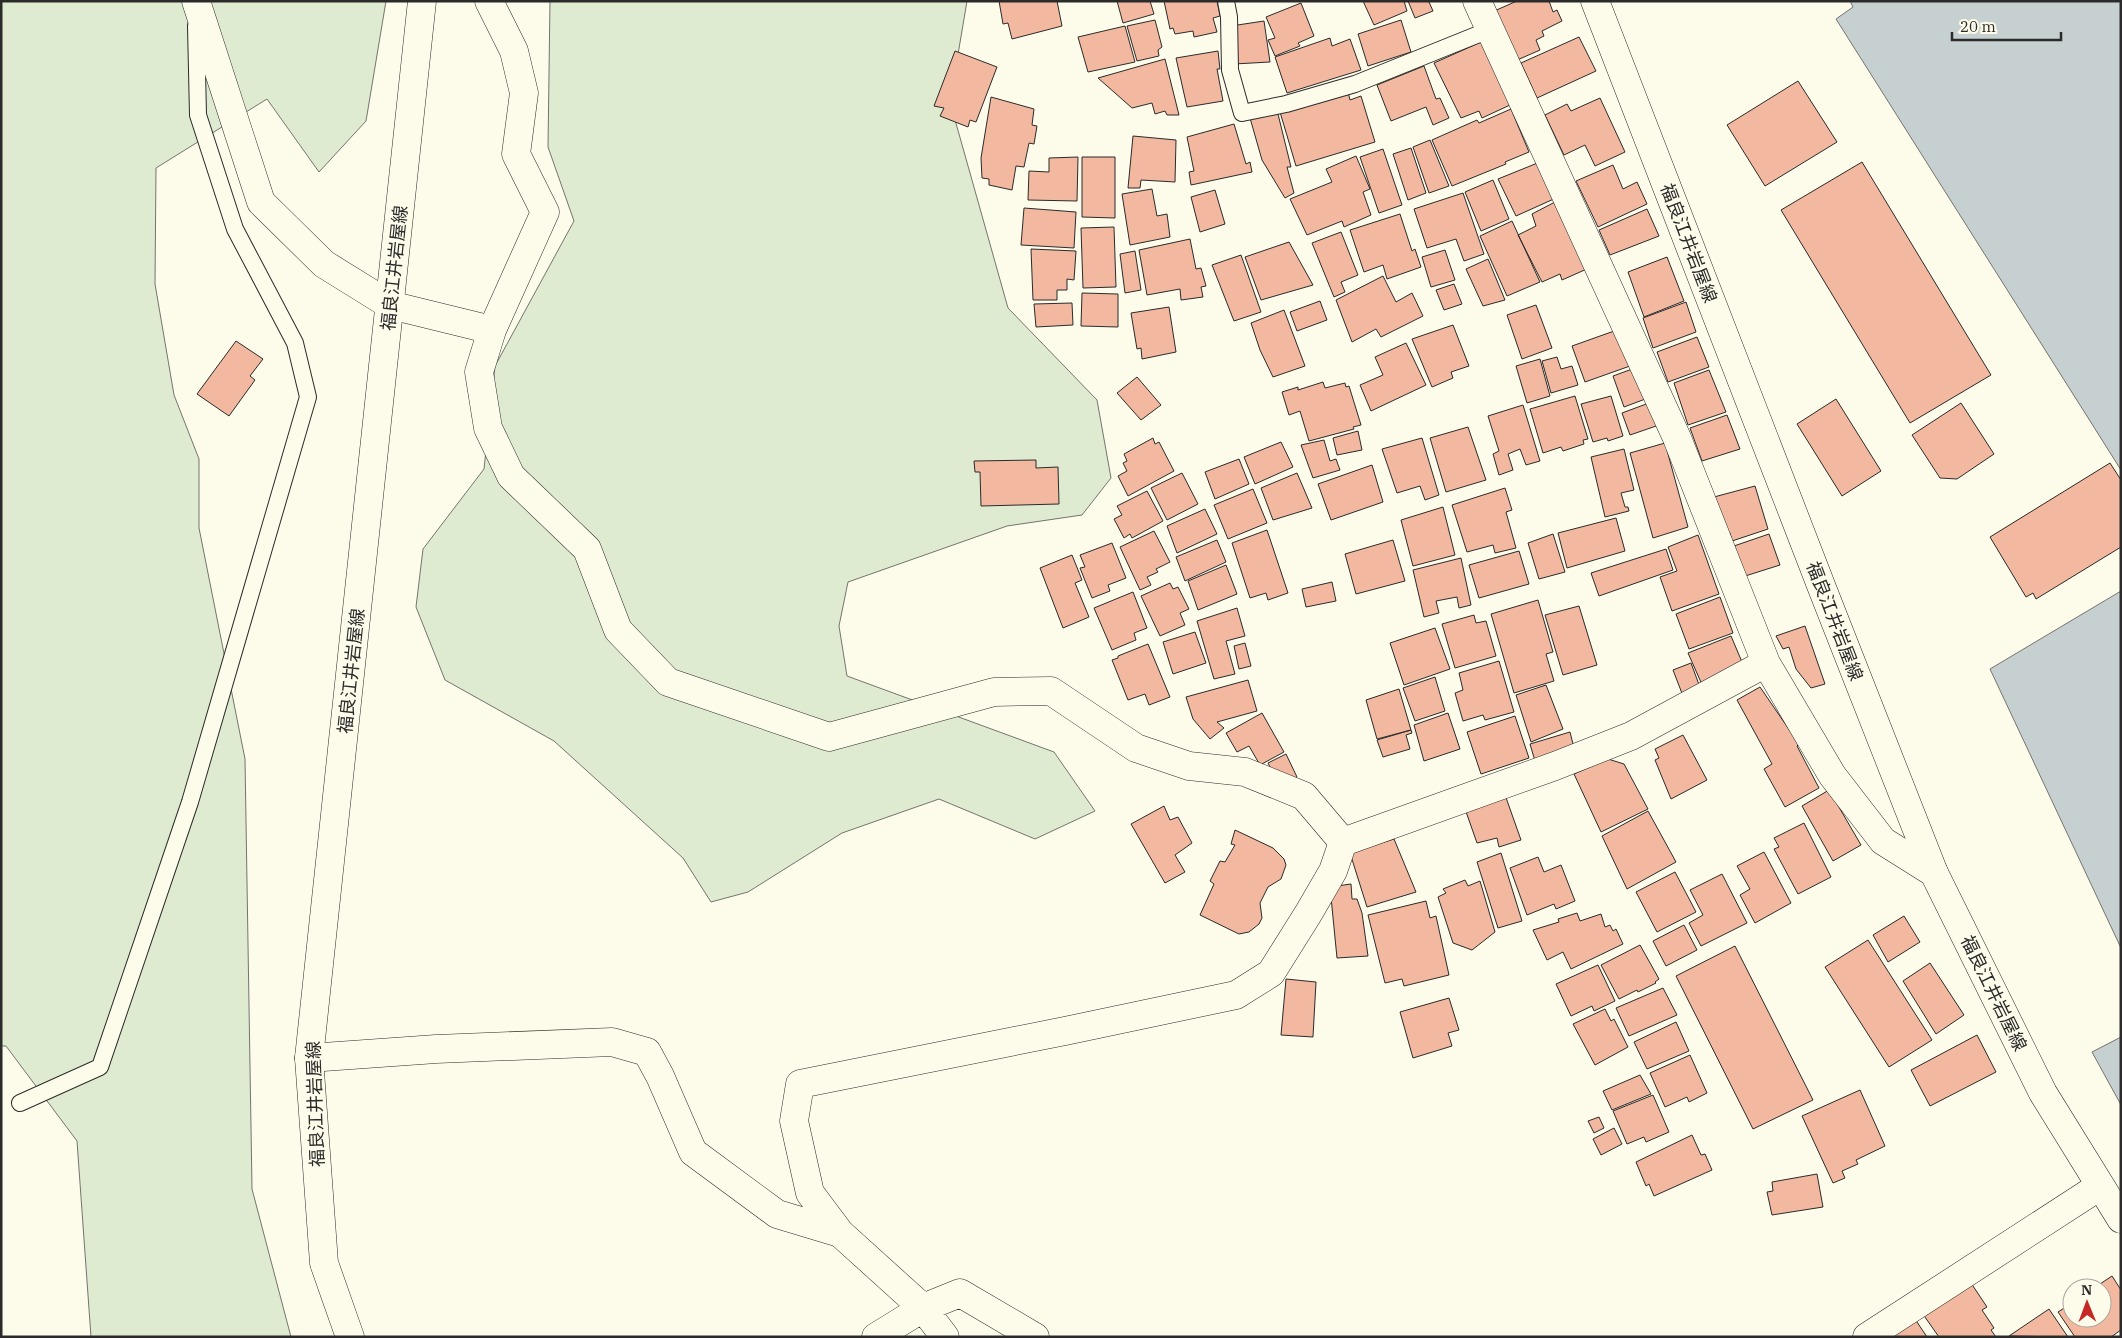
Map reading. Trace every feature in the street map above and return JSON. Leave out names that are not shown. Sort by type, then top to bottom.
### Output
[{"type":"street","name":"福良江井岩屋線","points":[[350,1337],[324,1263],[309,1058],[422,1]]},
{"type":"street","points":[[489,1],[514,51],[524,94],[516,154],[545,212],[492,330],[479,372],[488,428],[510,476],[587,550],[618,630],[668,682],[829,737],[994,692],[1051,691],[1136,748],[1189,766],[1245,772],[1304,796],[1342,842]]},
{"type":"street","points":[[1477,1],[1677,438],[1766,663],[1832,775],[1883,841],[1934,873]]},
{"type":"street","name":"福良江井岩屋線","points":[[1595,1],[1934,873],[2043,1092],[2121,1219]]},
{"type":"street","points":[[196,3],[261,202],[324,264],[390,305],[492,330]]},
{"type":"street","points":[[1342,842],[1555,766],[1630,736],[1766,663]]},
{"type":"street","points":[[945,1337],[923,1308],[840,1233],[810,1193],[794,1121],[800,1084],[1236,995],[1271,973],[1333,871],[1342,842]]},
{"type":"street","points":[[309,1058],[436,1049],[612,1042],[647,1052],[660,1076],[693,1152],[777,1214],[840,1233]]},
{"type":"street","points":[[1867,1337],[2100,1186]]},
{"type":"street","points":[[876,1337],[923,1308],[960,1293],[1035,1337]]},
{"type":"lane","points":[[1226,1],[1229,17],[1230,70],[1242,114],[1286,104],[1355,84],[1489,30]]},
{"type":"lane","points":[[20,1103],[100,1067],[190,802],[308,397],[295,343],[235,229],[198,116],[196,3]]},
{"type":"green space","points":[[1,1],[386,1],[366,121],[319,172],[267,99],[156,168],[155,284],[174,395],[199,459],[199,528],[245,759],[252,1189],[291,1337],[91,1337],[77,1141],[6,1046],[1,1046]]},
{"type":"green space","points":[[550,1],[967,1],[950,102],[1008,308],[1097,400],[1111,478],[1082,515],[1007,526],[848,582],[839,626],[847,676],[1054,752],[1095,811],[1035,839],[939,799],[842,833],[748,892],[711,902],[683,858],[554,741],[445,680],[416,607],[423,549],[484,469],[495,366],[574,221],[548,147]]},
{"type":"shaded area","points":[[1850,1],[2121,1],[2121,470],[1836,19],[1853,7]]},
{"type":"shaded area","points":[[2121,591],[2121,948],[1990,669]]},
{"type":"shaded area","points":[[2121,1037],[2121,1105],[2092,1052]]},
{"type":"building","points":[[999,1],[1057,1],[1062,26],[1012,39],[1008,23],[1003,24]]},
{"type":"building","points":[[1117,1],[1150,1],[1154,14],[1123,23]]},
{"type":"building","points":[[1164,1],[1217,1],[1220,16],[1213,18],[1217,32],[1194,37],[1193,31],[1175,34],[1173,28],[1170,29]]},
{"type":"building","points":[[1363,1],[1404,1],[1407,11],[1374,25]]},
{"type":"building","points":[[1408,1],[1432,1],[1429,2],[1433,11],[1415,18]]},
{"type":"building","points":[[1517,1],[1549,1],[1553,12],[1557,10],[1562,21],[1542,31],[1544,36],[1536,40],[1540,50],[1515,61],[1492,12]]},
{"type":"building","points":[[1301,3],[1314,36],[1298,43],[1300,46],[1275,56],[1268,40],[1275,38],[1266,17]]},
{"type":"building","points":[[1155,20],[1162,47],[1158,50],[1159,56],[1137,61],[1127,26]]},
{"type":"building","points":[[1401,20],[1411,52],[1368,66],[1358,34]]},
{"type":"building","points":[[1264,21],[1270,62],[1234,64],[1231,26]]},
{"type":"building","points":[[1125,26],[1135,62],[1088,72],[1078,37]]},
{"type":"building","points":[[1579,37],[1596,71],[1537,98],[1521,63]]},
{"type":"building","points":[[1330,38],[1332,46],[1350,39],[1361,70],[1287,93],[1275,57]]},
{"type":"building","points":[[1481,42],[1510,105],[1482,118],[1479,111],[1461,118],[1434,63]]},
{"type":"building","points":[[955,51],[997,67],[976,122],[970,120],[968,127],[940,116],[944,108],[934,106]]},
{"type":"building","points":[[1218,51],[1220,69],[1217,69],[1223,101],[1187,107],[1176,58]]},
{"type":"building","points":[[1165,59],[1179,115],[1167,115],[1165,111],[1155,114],[1152,103],[1132,108],[1098,78]]},
{"type":"building","points":[[1424,66],[1436,99],[1440,98],[1449,118],[1433,125],[1426,107],[1391,121],[1377,85]]},
{"type":"building","points":[[1798,81],[1837,142],[1765,186],[1727,125]]},
{"type":"building","points":[[1348,92],[1350,100],[1361,96],[1375,142],[1296,166],[1280,112]]},
{"type":"building","points":[[991,97],[1034,109],[1032,125],[1037,126],[1034,144],[1029,143],[1024,167],[1016,166],[1012,190],[989,185],[989,179],[982,178],[981,158]]},
{"type":"building","points":[[1600,98],[1625,152],[1595,166],[1585,145],[1564,155],[1545,115],[1567,104],[1571,111]]},
{"type":"building","points":[[1511,109],[1529,152],[1505,162],[1506,164],[1452,186],[1432,140],[1477,120],[1479,123]]},
{"type":"building","points":[[1277,110],[1291,167],[1287,167],[1294,193],[1285,198],[1262,160],[1250,118]]},
{"type":"building","points":[[1234,124],[1246,164],[1250,162],[1252,172],[1191,185],[1189,172],[1194,171],[1187,137]]},
{"type":"building","points":[[1133,136],[1176,140],[1175,182],[1141,180],[1140,188],[1128,188]]},
{"type":"building","points":[[1430,140],[1449,186],[1429,193],[1413,147]]},
{"type":"building","points":[[1411,148],[1426,193],[1408,200],[1393,154]]},
{"type":"building","points":[[1383,149],[1402,205],[1379,213],[1360,157]]},
{"type":"building","points":[[1356,156],[1370,189],[1363,192],[1371,215],[1344,227],[1342,221],[1307,235],[1290,199],[1332,182],[1326,169]]},
{"type":"building","points":[[1078,157],[1077,201],[1028,200],[1029,171],[1049,172],[1049,158]]},
{"type":"building","points":[[1082,157],[1115,157],[1115,218],[1082,217]]},
{"type":"building","points":[[1540,162],[1556,198],[1516,216],[1498,179]]},
{"type":"building","points":[[1862,162],[1991,375],[1910,423],[1781,210]]},
{"type":"building","points":[[1613,165],[1623,189],[1637,182],[1647,204],[1598,227],[1576,181]]},
{"type":"building","points":[[1493,180],[1509,219],[1481,231],[1465,192]]},
{"type":"building","points":[[1152,189],[1157,216],[1167,214],[1170,237],[1130,245],[1122,194]]},
{"type":"building","points":[[1215,190],[1225,224],[1200,232],[1191,197]]},
{"type":"building","points":[[1463,193],[1484,254],[1464,261],[1456,239],[1427,248],[1414,209]]},
{"type":"building","points":[[1555,202],[1589,268],[1562,280],[1560,274],[1542,282],[1518,235],[1536,226],[1532,214]]},
{"type":"building","points":[[1024,208],[1076,212],[1074,248],[1021,245]]},
{"type":"building","points":[[1647,209],[1659,236],[1610,255],[1599,230]]},
{"type":"building","points":[[1400,214],[1412,251],[1415,249],[1421,267],[1387,279],[1383,265],[1364,272],[1350,230]]},
{"type":"building","points":[[1512,221],[1540,282],[1507,296],[1480,236]]},
{"type":"building","points":[[1114,227],[1116,287],[1083,288],[1081,228]]},
{"type":"building","points":[[1341,232],[1358,275],[1341,282],[1345,292],[1334,297],[1312,243]]},
{"type":"building","points":[[1190,239],[1196,269],[1201,268],[1206,286],[1201,287],[1203,297],[1181,300],[1180,289],[1147,295],[1139,250]]},
{"type":"building","points":[[1289,242],[1313,285],[1261,300],[1245,257]]},
{"type":"building","points":[[1031,249],[1076,251],[1074,280],[1067,279],[1067,290],[1057,290],[1057,300],[1033,300]]},
{"type":"building","points":[[1445,250],[1455,280],[1431,287],[1422,257]]},
{"type":"building","points":[[1135,251],[1141,290],[1125,293],[1120,254]]},
{"type":"building","points":[[1241,255],[1261,312],[1234,321],[1212,265]]},
{"type":"building","points":[[1667,257],[1684,301],[1644,317],[1628,272]]},
{"type":"building","points":[[1488,259],[1505,300],[1483,306],[1466,269]]},
{"type":"building","points":[[1383,276],[1396,302],[1412,293],[1423,316],[1381,337],[1376,329],[1352,342],[1336,300]]},
{"type":"building","points":[[1454,284],[1462,304],[1444,310],[1436,290]]},
{"type":"building","points":[[1082,293],[1118,294],[1118,327],[1081,326]]},
{"type":"building","points":[[1320,301],[1327,320],[1297,331],[1290,312]]},
{"type":"building","points":[[1686,302],[1696,332],[1653,348],[1643,318]]},
{"type":"building","points":[[1072,303],[1073,325],[1036,327],[1034,304]]},
{"type":"building","points":[[1536,305],[1552,348],[1522,359],[1507,315]]},
{"type":"building","points":[[1169,307],[1176,352],[1142,359],[1141,348],[1137,349],[1131,313]]},
{"type":"building","points":[[1284,310],[1305,366],[1273,377],[1260,350],[1251,323]]},
{"type":"building","points":[[1453,325],[1469,366],[1451,372],[1453,378],[1432,387],[1412,339]]},
{"type":"building","points":[[1617,330],[1630,366],[1585,382],[1572,346]]},
{"type":"building","points":[[1697,337],[1709,367],[1668,382],[1657,352]]},
{"type":"building","points":[[236,341],[263,359],[250,376],[255,380],[229,416],[197,394]]},
{"type":"building","points":[[1406,343],[1426,385],[1371,411],[1360,385],[1383,375],[1375,357]]},
{"type":"building","points":[[1557,357],[1561,369],[1572,366],[1578,385],[1551,393],[1542,361]]},
{"type":"building","points":[[1540,359],[1550,396],[1527,403],[1516,366]]},
{"type":"building","points":[[1635,368],[1648,398],[1624,407],[1613,376]]},
{"type":"building","points":[[1709,370],[1726,412],[1688,425],[1674,383]]},
{"type":"building","points":[[1137,377],[1161,405],[1141,420],[1117,393]]},
{"type":"building","points":[[1323,382],[1325,388],[1345,383],[1346,387],[1349,386],[1361,425],[1353,427],[1354,429],[1309,441],[1300,411],[1289,415],[1282,392],[1298,387],[1298,390]]},
{"type":"building","points":[[1575,396],[1588,439],[1583,440],[1584,444],[1563,451],[1561,447],[1543,453],[1530,409]]},
{"type":"building","points":[[1611,396],[1623,436],[1608,441],[1607,438],[1593,442],[1581,404]]},
{"type":"building","points":[[1836,399],[1881,471],[1842,496],[1797,424]]},
{"type":"building","points":[[1649,403],[1659,425],[1630,435],[1622,413]]},
{"type":"building","points":[[1961,403],[1994,454],[1957,479],[1940,478],[1912,435]]},
{"type":"building","points":[[1523,405],[1540,461],[1526,465],[1520,449],[1508,454],[1513,470],[1499,475],[1493,454],[1499,451],[1488,416]]},
{"type":"building","points":[[1727,415],[1740,449],[1702,461],[1690,428]]},
{"type":"building","points":[[1468,427],[1486,480],[1446,492],[1430,438]]},
{"type":"building","points":[[1358,431],[1362,450],[1337,455],[1333,438]]},
{"type":"building","points":[[1153,438],[1155,444],[1159,442],[1174,471],[1128,496],[1118,476],[1127,471],[1123,463],[1127,461],[1124,454]]},
{"type":"building","points":[[1422,438],[1439,495],[1425,500],[1420,486],[1397,493],[1382,449]]},
{"type":"building","points":[[1324,440],[1330,461],[1336,459],[1340,470],[1313,478],[1301,445]]},
{"type":"building","points":[[1281,442],[1293,467],[1255,484],[1244,457]]},
{"type":"building","points":[[1665,443],[1688,527],[1653,538],[1630,453]]},
{"type":"building","points":[[1624,449],[1634,490],[1621,493],[1625,507],[1628,507],[1629,511],[1605,517],[1591,457]]},
{"type":"building","points":[[1239,459],[1249,484],[1215,499],[1205,472]]},
{"type":"building","points":[[1036,460],[1036,468],[1058,467],[1059,504],[981,506],[980,472],[975,472],[974,461]]},
{"type":"building","points":[[2110,463],[2121,480],[2121,547],[2036,599],[2033,593],[2026,597],[1990,537]]},
{"type":"building","points":[[1372,465],[1383,502],[1331,520],[1318,484]]},
{"type":"building","points":[[1182,473],[1198,504],[1167,520],[1151,488]]},
{"type":"building","points":[[1297,473],[1312,508],[1273,520],[1261,488]]},
{"type":"building","points":[[1755,486],[1768,529],[1732,541],[1730,533],[1726,534],[1714,497]]},
{"type":"building","points":[[1505,488],[1512,510],[1506,512],[1516,548],[1495,553],[1493,545],[1467,552],[1452,505]]},
{"type":"building","points":[[1253,489],[1267,523],[1228,539],[1214,505]]},
{"type":"building","points":[[1147,491],[1163,521],[1132,538],[1130,534],[1124,538],[1114,519],[1122,515],[1117,506]]},
{"type":"building","points":[[1443,507],[1455,555],[1413,566],[1401,520]]},
{"type":"building","points":[[1205,509],[1217,534],[1177,553],[1167,526]]},
{"type":"building","points":[[1616,518],[1625,551],[1567,568],[1558,533]]},
{"type":"building","points":[[1267,530],[1288,593],[1268,600],[1266,593],[1250,598],[1232,543]]},
{"type":"building","points":[[1154,531],[1170,562],[1156,569],[1158,572],[1147,577],[1151,585],[1140,590],[1120,547]]},
{"type":"building","points":[[1553,534],[1565,572],[1539,579],[1528,543]]},
{"type":"building","points":[[1769,534],[1780,565],[1742,577],[1731,547]]},
{"type":"building","points":[[1698,535],[1719,594],[1672,611],[1660,577],[1677,571],[1668,547]]},
{"type":"building","points":[[1217,540],[1226,562],[1185,581],[1176,557]]},
{"type":"building","points":[[1393,540],[1405,581],[1356,594],[1345,554]]},
{"type":"building","points":[[1112,543],[1126,578],[1108,585],[1110,591],[1092,598],[1080,568],[1085,567],[1080,555]]},
{"type":"building","points":[[1666,549],[1673,570],[1599,596],[1591,573]]},
{"type":"building","points":[[1519,551],[1529,584],[1479,598],[1469,565]]},
{"type":"building","points":[[1072,555],[1082,580],[1075,583],[1089,617],[1063,628],[1040,568]]},
{"type":"building","points":[[1461,558],[1471,605],[1459,608],[1457,597],[1436,601],[1439,613],[1424,617],[1413,570]]},
{"type":"building","points":[[1226,565],[1237,594],[1198,610],[1188,581]]},
{"type":"building","points":[[1332,582],[1336,601],[1306,607],[1302,589]]},
{"type":"building","points":[[1170,583],[1173,589],[1178,587],[1189,609],[1180,613],[1185,625],[1160,636],[1141,596]]},
{"type":"building","points":[[1133,592],[1147,628],[1134,633],[1136,640],[1112,650],[1094,608]]},
{"type":"building","points":[[1720,597],[1733,633],[1689,649],[1676,614]]},
{"type":"building","points":[[1538,600],[1553,652],[1546,654],[1554,681],[1514,693],[1491,614]]},
{"type":"building","points":[[1579,606],[1597,665],[1563,675],[1545,615]]},
{"type":"building","points":[[1237,608],[1245,636],[1226,641],[1235,674],[1214,679],[1197,621]]},
{"type":"building","points":[[1474,615],[1476,623],[1486,621],[1496,656],[1455,668],[1442,624]]},
{"type":"building","points":[[1805,626],[1825,684],[1811,688],[1796,669],[1789,647],[1783,649],[1776,636]]},
{"type":"building","points":[[1435,628],[1450,669],[1404,685],[1390,643]]},
{"type":"building","points":[[1195,632],[1206,663],[1173,674],[1163,642]]},
{"type":"building","points":[[1731,636],[1745,669],[1704,689],[1688,653]]},
{"type":"building","points":[[1245,643],[1251,666],[1239,669],[1234,646]]},
{"type":"building","points":[[1148,644],[1170,697],[1149,705],[1145,694],[1128,700],[1112,660]]},
{"type":"building","points":[[1499,661],[1514,712],[1485,720],[1483,715],[1463,721],[1455,693],[1463,690],[1459,673]]},
{"type":"building","points":[[1691,663],[1701,690],[1683,696],[1673,670]]},
{"type":"building","points":[[1435,677],[1445,711],[1415,721],[1403,688]]},
{"type":"building","points":[[1248,680],[1257,711],[1217,722],[1224,728],[1210,739],[1193,719],[1186,697]]},
{"type":"building","points":[[1546,685],[1563,729],[1531,742],[1516,695]]},
{"type":"building","points":[[1760,687],[1799,744],[1797,746],[1819,788],[1785,807],[1764,769],[1772,764],[1737,700]]},
{"type":"building","points":[[1399,689],[1411,730],[1377,739],[1366,700]]},
{"type":"building","points":[[1262,713],[1284,752],[1260,765],[1249,746],[1237,752],[1226,733]]},
{"type":"building","points":[[1448,713],[1460,749],[1424,761],[1414,725]]},
{"type":"building","points":[[1515,716],[1529,758],[1481,774],[1467,732]]},
{"type":"building","points":[[1411,730],[1412,733],[1406,735],[1410,749],[1383,757],[1377,740]]},
{"type":"building","points":[[1570,732],[1574,748],[1535,761],[1530,744]]},
{"type":"building","points":[[1683,735],[1707,780],[1671,799],[1655,760],[1659,758],[1655,749]]},
{"type":"building","points":[[1286,754],[1297,777],[1288,782],[1275,777],[1268,763]]},
{"type":"building","points":[[1608,759],[1624,764],[1648,809],[1601,832],[1574,774]]},
{"type":"building","points":[[1829,790],[1861,845],[1833,861],[1802,806]]},
{"type":"building","points":[[1504,792],[1521,840],[1499,847],[1497,838],[1477,843],[1464,806]]},
{"type":"building","points":[[1164,806],[1170,820],[1178,817],[1192,843],[1175,855],[1185,872],[1165,883],[1131,824]]},
{"type":"building","points":[[1648,811],[1676,862],[1627,889],[1602,836]]},
{"type":"building","points":[[1804,823],[1831,877],[1798,894],[1774,849],[1779,847],[1774,838]]},
{"type":"building","points":[[1235,830],[1273,848],[1284,859],[1286,865],[1281,879],[1268,887],[1260,903],[1262,918],[1259,924],[1249,932],[1239,934],[1200,915],[1214,884],[1210,881],[1220,861],[1225,862],[1235,845],[1231,844]]},
{"type":"building","points":[[1394,839],[1416,892],[1367,907],[1350,853]]},
{"type":"building","points":[[1764,852],[1791,903],[1755,923],[1740,895],[1750,889],[1737,866]]},
{"type":"building","points":[[1501,853],[1522,921],[1498,928],[1477,862]]},
{"type":"building","points":[[1538,857],[1544,872],[1561,865],[1575,901],[1556,909],[1554,904],[1527,915],[1510,868]]},
{"type":"building","points":[[1675,872],[1696,912],[1657,932],[1636,892]]},
{"type":"building","points":[[1722,874],[1747,923],[1701,946],[1689,923],[1703,915],[1690,890]]},
{"type":"building","points":[[1465,880],[1468,886],[1480,881],[1495,932],[1472,950],[1453,943],[1438,897],[1446,893],[1443,889]]},
{"type":"building","points":[[1351,884],[1352,899],[1357,899],[1362,913],[1368,956],[1337,958],[1330,887]]},
{"type":"building","points":[[1426,901],[1430,918],[1436,916],[1449,975],[1404,986],[1402,979],[1385,983],[1368,915]]},
{"type":"building","points":[[1577,913],[1580,921],[1601,914],[1605,927],[1610,925],[1613,931],[1616,929],[1623,944],[1571,969],[1563,952],[1547,960],[1533,930],[1559,922],[1558,919]]},
{"type":"building","points":[[1904,916],[1920,942],[1888,962],[1873,935]]},
{"type":"building","points":[[1684,925],[1697,950],[1666,966],[1653,941]]},
{"type":"building","points":[[1868,940],[1932,1040],[1889,1067],[1825,967]]},
{"type":"building","points":[[1640,945],[1659,979],[1656,983],[1638,992],[1637,990],[1619,999],[1601,965]]},
{"type":"building","points":[[1735,946],[1813,1100],[1753,1129],[1676,976]]},
{"type":"building","points":[[1930,963],[1964,1015],[1936,1034],[1903,981]]},
{"type":"building","points":[[1598,965],[1615,1001],[1594,1011],[1592,1006],[1571,1016],[1556,984]]},
{"type":"building","points":[[1286,979],[1316,982],[1313,1037],[1281,1035]]},
{"type":"building","points":[[1663,988],[1677,1015],[1629,1036],[1616,1008]]},
{"type":"building","points":[[1449,998],[1459,1030],[1448,1033],[1452,1046],[1413,1058],[1400,1012]]},
{"type":"building","points":[[1605,1009],[1611,1021],[1614,1019],[1628,1047],[1595,1065],[1573,1024]]},
{"type":"building","points":[[1676,1022],[1689,1051],[1647,1069],[1634,1042]]},
{"type":"building","points":[[1977,1035],[1996,1072],[1930,1106],[1911,1070]]},
{"type":"building","points":[[1690,1055],[1707,1093],[1689,1102],[1687,1097],[1665,1107],[1650,1073]]},
{"type":"building","points":[[1640,1075],[1651,1094],[1612,1110],[1603,1091]]},
{"type":"building","points":[[1860,1090],[1885,1146],[1856,1160],[1858,1164],[1842,1171],[1845,1178],[1833,1183],[1802,1116]]},
{"type":"building","points":[[1653,1095],[1669,1132],[1646,1142],[1644,1137],[1627,1144],[1613,1111]]},
{"type":"building","points":[[1599,1117],[1604,1128],[1594,1133],[1588,1121]]},
{"type":"building","points":[[1614,1128],[1622,1144],[1601,1155],[1593,1139]]},
{"type":"building","points":[[1692,1135],[1701,1155],[1705,1154],[1712,1170],[1654,1196],[1649,1184],[1646,1186],[1636,1162]]},
{"type":"building","points":[[1817,1174],[1823,1207],[1772,1215],[1767,1192],[1773,1191],[1772,1182]]},
{"type":"building","points":[[2112,1276],[2121,1290],[2121,1330],[2111,1337],[2075,1337],[2069,1328],[2112,1328],[2112,1278],[2109,1278]]},
{"type":"building","points":[[1969,1280],[1987,1307],[1982,1310],[1994,1328],[1991,1330],[1996,1337],[1939,1337],[1920,1310]]},
{"type":"building","points":[[2049,1309],[2068,1337],[2009,1336]]},
{"type":"building","points":[[2062,1309],[2062,1318],[2058,1312]]},
{"type":"building","points":[[1915,1319],[1927,1337],[1891,1337]]}]
